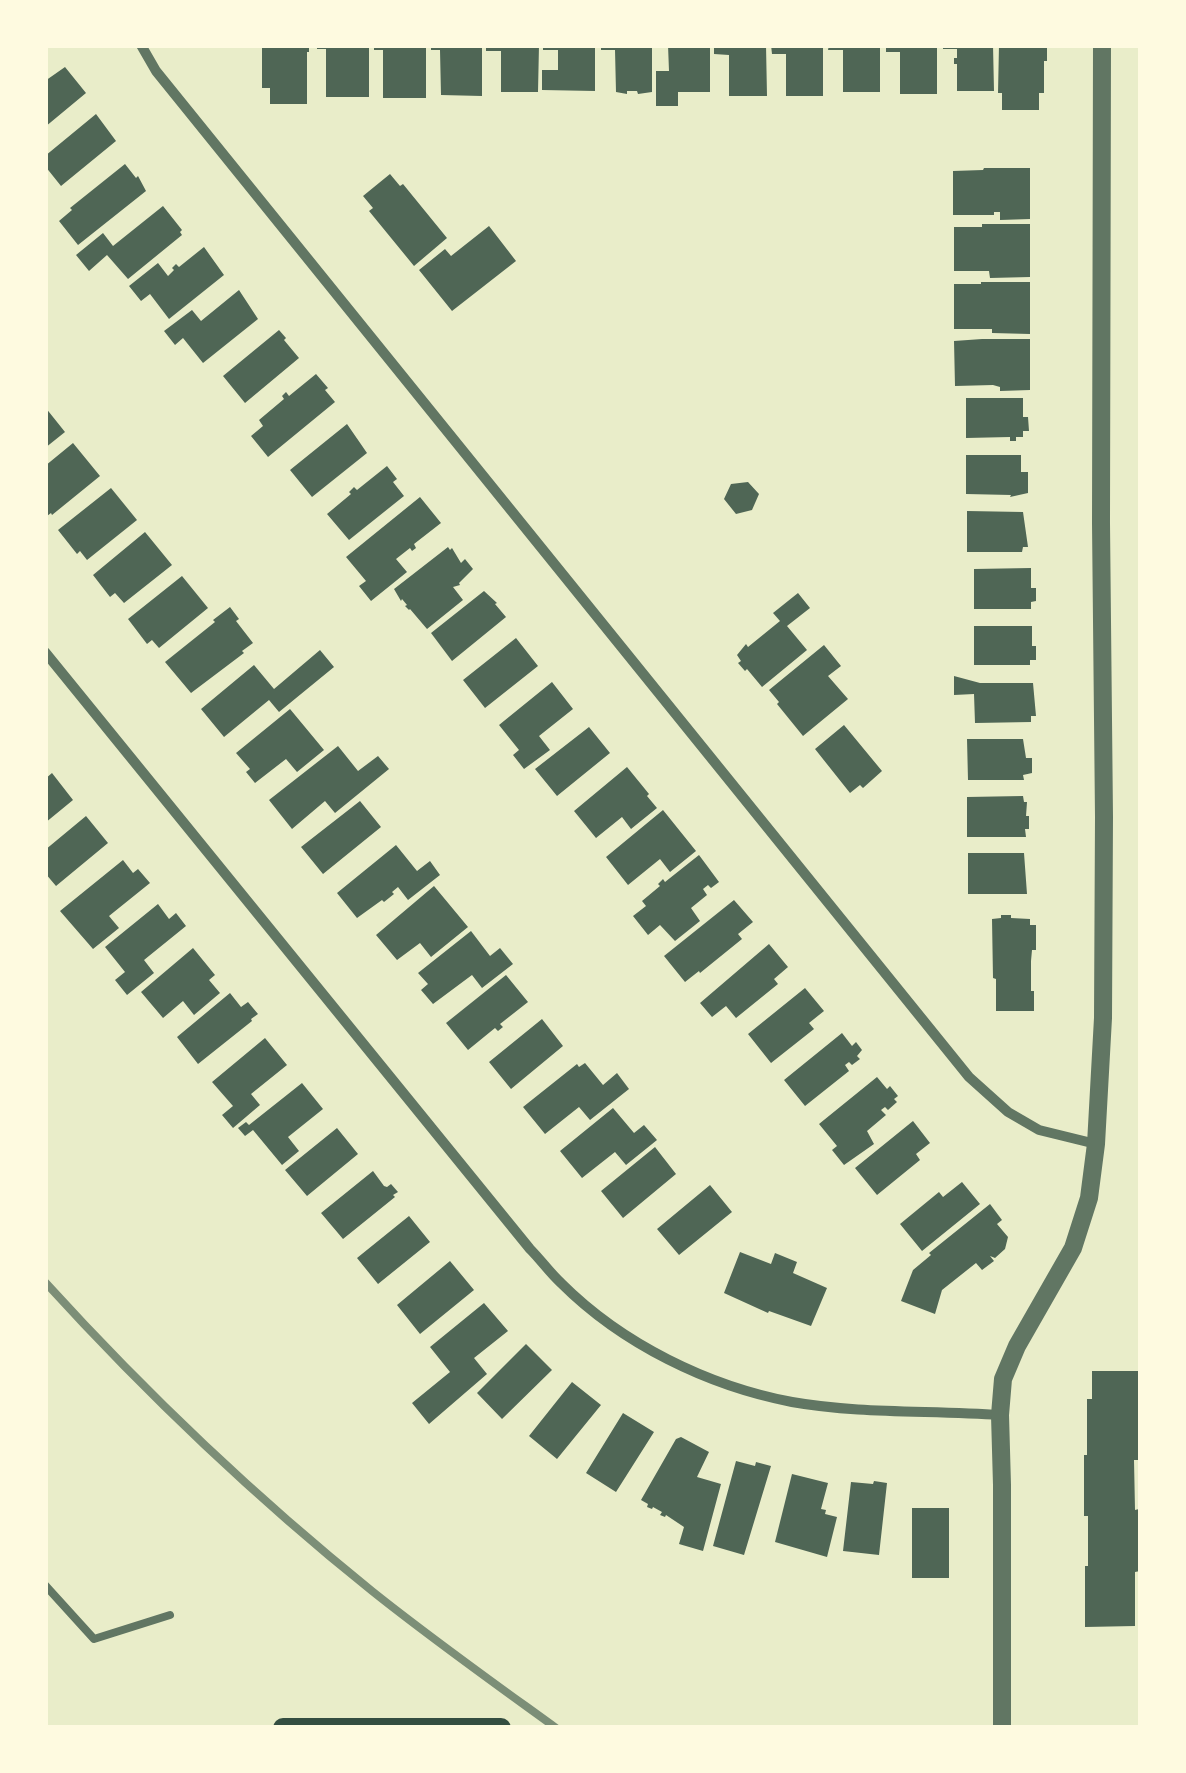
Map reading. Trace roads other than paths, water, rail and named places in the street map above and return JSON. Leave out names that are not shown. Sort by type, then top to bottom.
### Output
[{"type":"main road","points":[[284,1728],[501,1728]]},
{"type":"street","points":[[141,45],[156,71],[969,1078],[1008,1112],[1039,1130],[1096,1144]]},
{"type":"street","points":[[1002,1728],[1003,1379],[1072,1248],[1090,1198],[1096,1144],[1103,1018],[1102,45]]},
{"type":"street","points":[[45,652],[530,1249],[562,1285],[593,1310],[653,1351],[691,1370],[757,1393],[792,1402],[846,1408],[1000,1415]]},
{"type":"lane","points":[[45,1585],[94,1639],[170,1615]]},
{"type":"railway","points":[[45,1282],[162,1404],[286,1519],[395,1609],[556,1728]]}]
